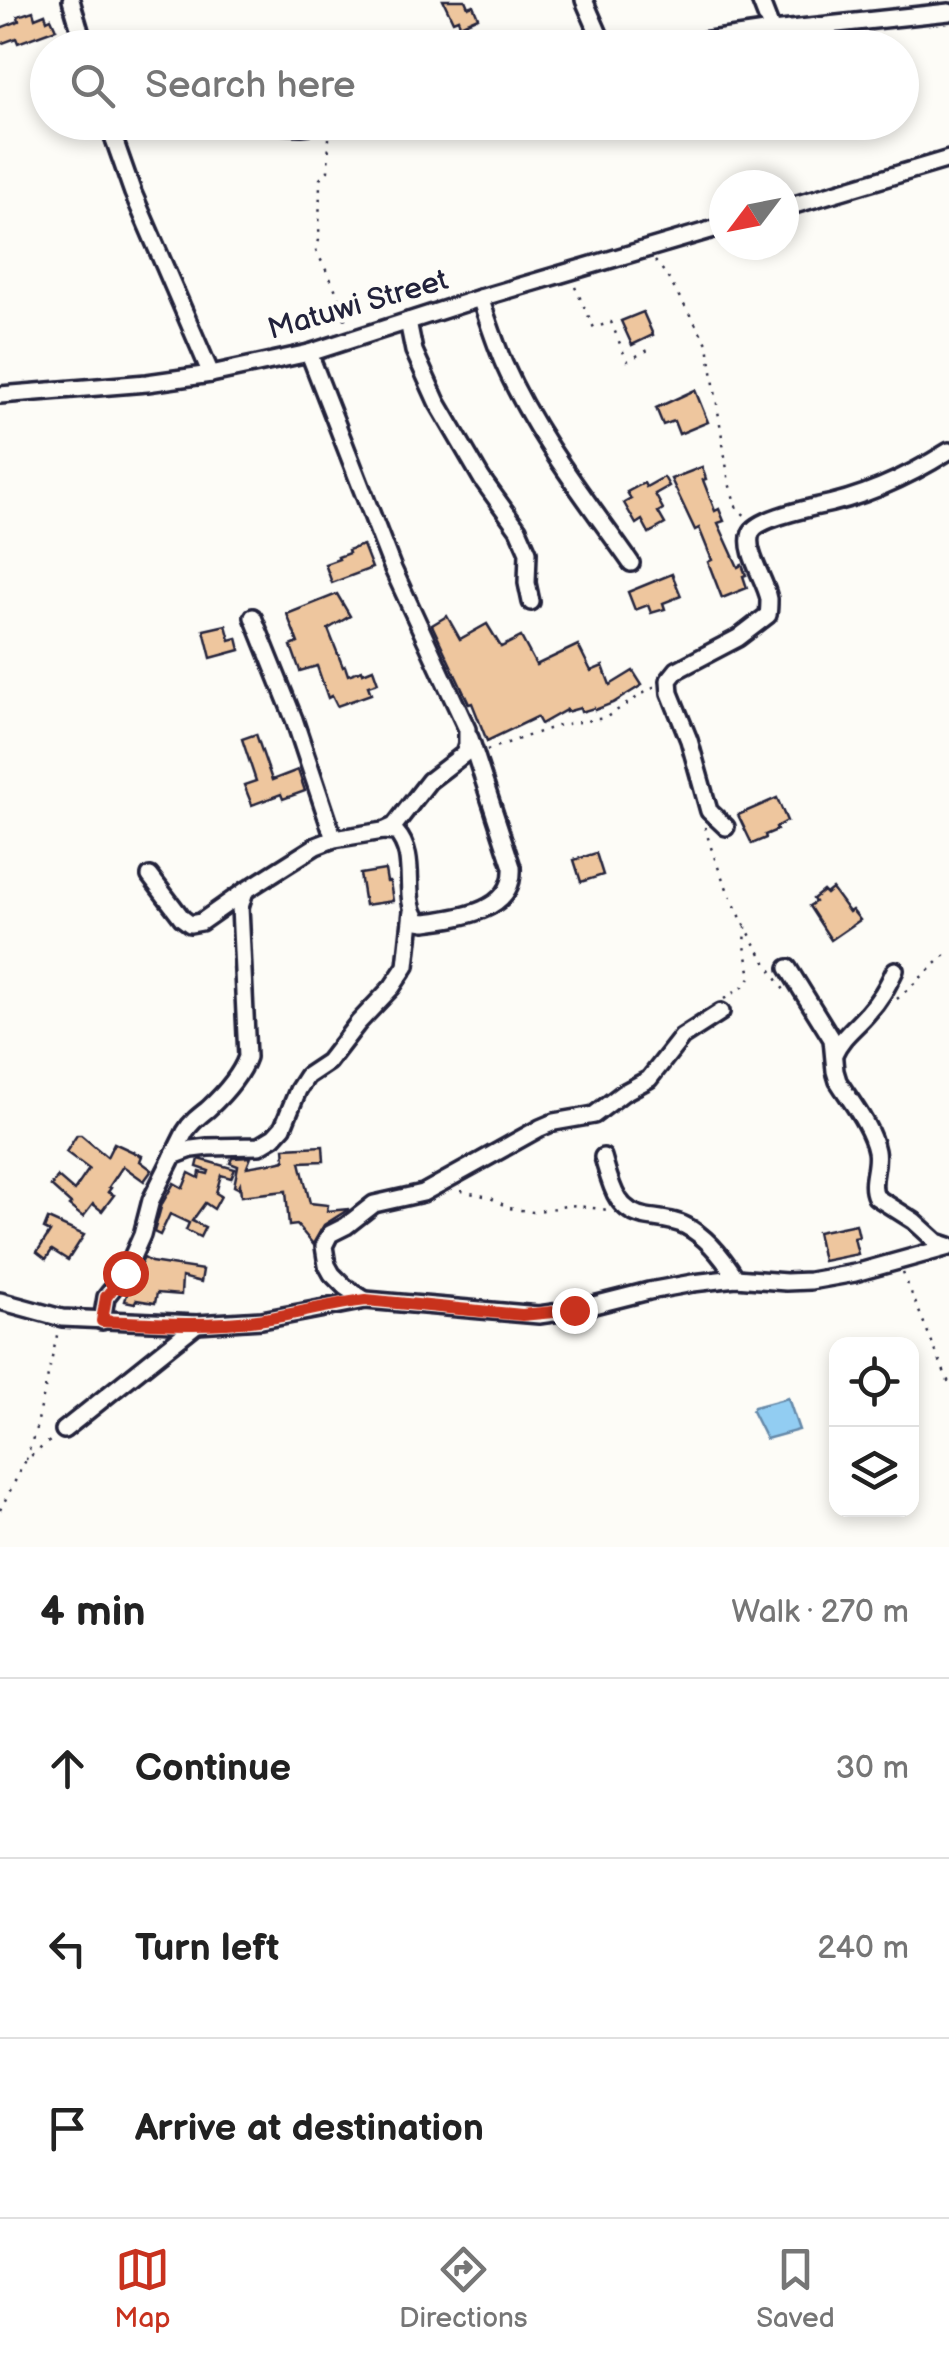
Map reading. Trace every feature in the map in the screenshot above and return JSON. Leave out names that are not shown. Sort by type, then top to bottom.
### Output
[{"type":"street","points":[[72,0],[80,30]]},
{"type":"street","points":[[584,0],[597,30]]},
{"type":"street","points":[[760,0],[772,30]]},
{"type":"street","points":[[781,30],[949,12]]},
{"type":"street","points":[[114,140],[132,193],[212,374]]},
{"type":"street","points":[[799,204],[949,159]]},
{"type":"street","name":"Matuwi Street","points":[[0,395],[212,374],[309,353],[709,231]]},
{"type":"street","points":[[480,298],[506,368],[534,420],[631,563]]},
{"type":"street","points":[[408,320],[414,352],[437,402],[482,479],[518,529],[528,552],[531,602]]},
{"type":"street","points":[[309,353],[393,569],[467,729],[512,867],[510,883],[491,904],[472,914],[425,922],[415,918],[412,911]]},
{"type":"street","points":[[726,827],[713,817],[706,803],[689,740],[668,686],[677,670],[738,638],[768,614],[769,598],[757,569],[750,541],[752,531],[756,525],[796,511],[841,502],[872,490],[949,451]]},
{"type":"street","points":[[253,617],[294,719],[334,839]]},
{"type":"street","points":[[384,831],[401,820],[429,781],[464,754],[467,729]]},
{"type":"street","points":[[150,876],[190,924],[201,922],[316,846],[334,839],[396,832],[406,845],[412,911],[406,966],[328,1062],[307,1076],[284,1127],[259,1146],[208,1147],[173,1156]]},
{"type":"street","points":[[102,1321],[106,1297],[125,1273],[142,1235],[151,1200],[190,1124],[219,1098],[247,1057],[240,907],[245,891]]},
{"type":"street","points":[[788,968],[829,1032],[834,1071],[876,1151],[872,1185],[876,1197],[914,1221],[936,1242],[949,1246]]},
{"type":"street","points":[[834,1054],[840,1042],[884,994],[895,970]]},
{"type":"street","points":[[366,1300],[332,1274],[325,1255],[330,1234],[374,1204],[408,1198],[441,1183],[540,1128],[594,1115],[649,1078],[682,1037],[721,1012]]},
{"type":"street","points":[[604,1157],[617,1199],[629,1211],[692,1229],[736,1278]]},
{"type":"street","points":[[0,1301],[62,1318],[197,1324],[262,1320],[366,1300],[539,1315],[648,1291],[736,1278],[810,1281],[899,1263],[949,1246]]},
{"type":"street","points":[[64,1430],[197,1324]]},
{"type":"path","points":[[328,140],[328,172],[320,179],[316,250],[344,310],[348,341]]},
{"type":"path","points":[[645,250],[665,273],[708,345],[730,483],[738,509],[749,519]]},
{"type":"path","points":[[569,272],[594,328],[612,322],[627,361],[654,347]]},
{"type":"path","points":[[475,754],[560,724],[605,718],[672,674]]},
{"type":"path","points":[[706,803],[703,821],[712,854],[746,926],[788,997]]},
{"type":"path","points":[[721,1012],[724,998],[744,987],[750,976],[744,946],[746,926]]},
{"type":"path","points":[[441,1183],[489,1197],[509,1208],[532,1212],[571,1205],[629,1211]]},
{"type":"path","points":[[899,1263],[949,1383]]},
{"type":"path","points":[[0,1510],[26,1460],[62,1318]]},
{"type":"path","points":[[26,1460],[64,1430]]},
{"type":"water","points":[[788,1398],[799,1430],[766,1439],[752,1411],[754,1407]]},
{"type":"building","points":[[443,0],[465,0],[468,7],[473,5],[478,17],[460,25],[458,19],[453,21]]},
{"type":"building","points":[[33,11],[35,18],[45,14],[56,29],[30,30],[30,39],[18,43],[16,38],[0,44],[0,28],[19,21],[18,16]]},
{"type":"building","points":[[643,312],[653,335],[632,345],[621,321]]},
{"type":"building","points":[[695,390],[708,422],[679,434],[674,421],[663,425],[656,408]]},
{"type":"building","points":[[702,467],[715,511],[719,509],[724,521],[718,523],[738,567],[742,565],[746,575],[743,576],[747,588],[722,598],[699,528],[695,530],[671,479]]},
{"type":"building","points":[[664,477],[669,486],[655,494],[665,524],[649,533],[642,520],[636,524],[624,503],[631,499],[627,492]]},
{"type":"building","points":[[363,545],[372,568],[332,583],[325,564]]},
{"type":"building","points":[[672,574],[681,596],[663,603],[665,609],[651,613],[648,605],[635,610],[628,592]]},
{"type":"building","points":[[337,594],[350,616],[328,629],[343,667],[348,675],[373,669],[378,683],[368,686],[371,694],[337,706],[332,696],[328,698],[317,666],[300,671],[291,646],[298,643],[287,614]]},
{"type":"building","points":[[447,616],[460,639],[487,624],[501,647],[521,637],[536,665],[578,645],[591,671],[603,666],[610,685],[633,671],[642,685],[595,710],[566,710],[541,724],[537,717],[487,741],[432,625]]},
{"type":"building","points":[[226,625],[230,640],[237,638],[240,650],[211,658],[204,630]]},
{"type":"building","points":[[256,734],[272,780],[298,770],[305,791],[283,799],[281,794],[252,805],[244,785],[256,781],[242,739]]},
{"type":"building","points":[[777,798],[787,821],[752,844],[738,815]]},
{"type":"building","points":[[596,853],[603,875],[581,882],[574,860]]},
{"type":"building","points":[[385,870],[393,901],[365,905],[360,874]]},
{"type":"building","points":[[832,889],[860,920],[831,940],[809,906],[823,891],[826,894]]},
{"type":"building","points":[[77,1135],[107,1157],[114,1143],[142,1156],[140,1161],[152,1170],[144,1181],[123,1166],[109,1187],[108,1192],[114,1195],[102,1211],[93,1204],[83,1217],[51,1186],[58,1177],[74,1191],[89,1169],[66,1152]]},
{"type":"building","points":[[323,1146],[324,1161],[300,1162],[310,1203],[328,1205],[327,1211],[349,1209],[324,1225],[313,1244],[297,1225],[289,1226],[286,1191],[241,1196],[240,1184],[238,1188],[234,1186],[238,1166],[230,1163],[232,1158],[251,1157],[247,1167],[276,1162],[285,1160],[284,1148]]},
{"type":"building","points":[[199,1159],[235,1169],[231,1178],[221,1175],[216,1193],[221,1196],[214,1209],[205,1203],[192,1221],[205,1227],[200,1237],[186,1230],[189,1223],[170,1214],[160,1235],[154,1232],[162,1204],[174,1183],[183,1188],[189,1173],[199,1178],[200,1172],[208,1174],[209,1171],[197,1167]]},
{"type":"building","points":[[48,1219],[84,1235],[68,1260],[52,1250],[46,1259],[37,1252],[50,1232],[44,1229]]},
{"type":"building","points":[[856,1224],[858,1254],[823,1261],[817,1232]]},
{"type":"building","points":[[144,1258],[203,1270],[201,1282],[182,1277],[181,1295],[157,1293],[155,1303],[125,1301]]},
{"type":"route","points":[[125,1273],[106,1297],[102,1321],[228,1323],[366,1300],[522,1315],[574,1310]]}]
